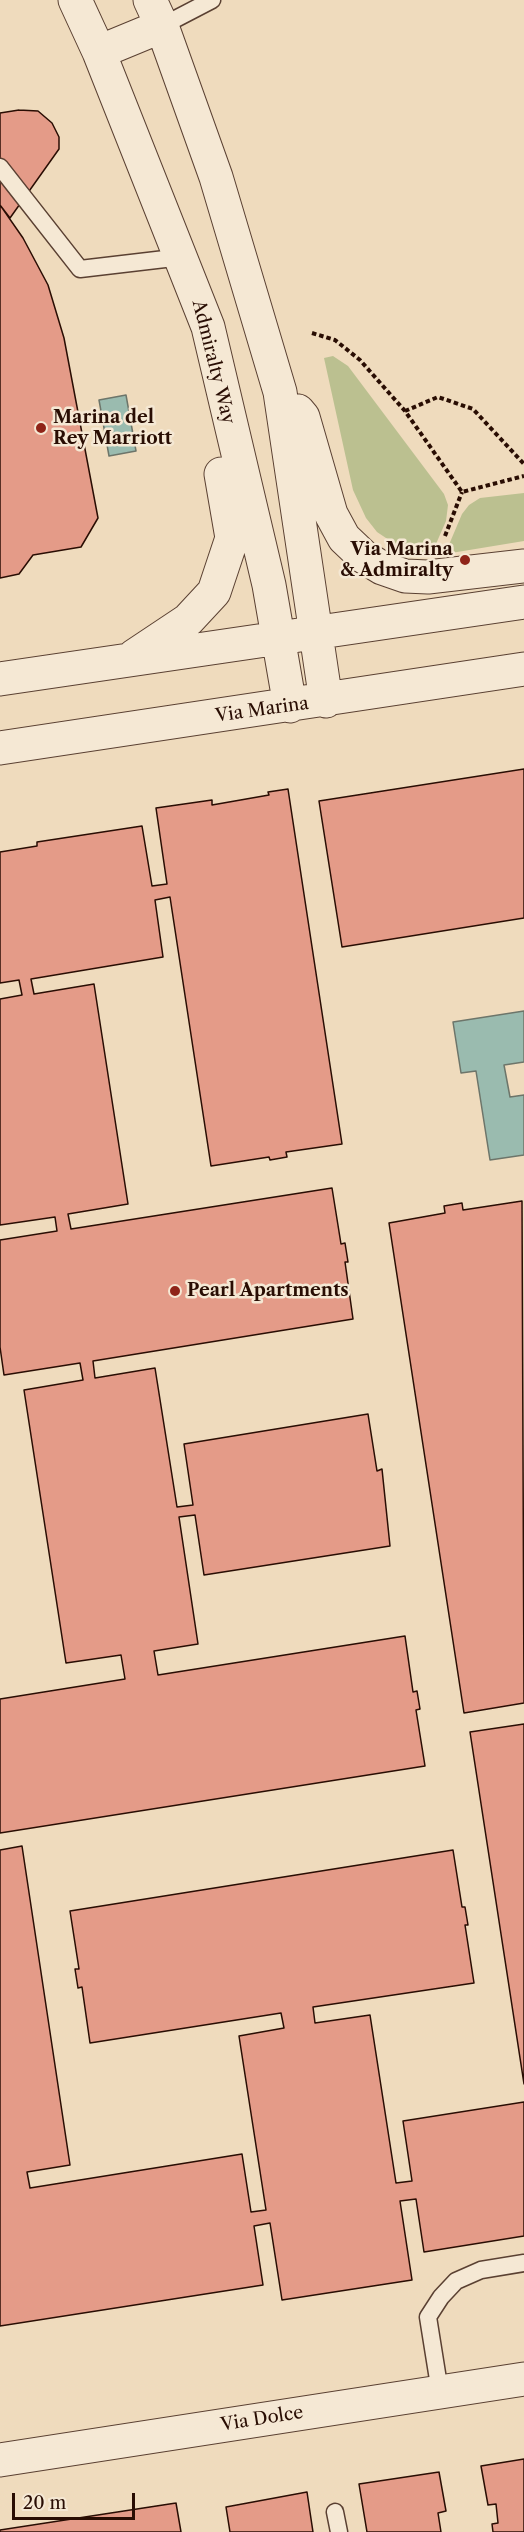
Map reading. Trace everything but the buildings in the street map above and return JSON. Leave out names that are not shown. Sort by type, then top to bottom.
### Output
[{"type":"street","name":"Admiralty Way","points":[[75,0],[99,52],[208,327],[216,373],[269,585],[290,706]]},
{"type":"street","points":[[99,52],[156,13],[216,177],[280,392],[314,634],[326,701]]},
{"type":"street","points":[[126,661],[188,620],[214,592],[232,538],[209,404],[216,373]]},
{"type":"street","points":[[280,392],[303,417],[331,514],[344,538],[364,557],[382,568],[405,576],[428,577],[524,566]]},
{"type":"street","points":[[0,679],[524,602]]},
{"type":"street","name":"Via Marina","points":[[0,748],[326,701],[524,669]]},
{"type":"street","name":"Via Dolce","points":[[0,2460],[524,2379]]},
{"type":"lane","points":[[156,13],[212,0]]},
{"type":"lane","points":[[0,167],[80,269],[182,257]]},
{"type":"lane","points":[[440,2392],[428,2317],[441,2297],[456,2281],[481,2270],[524,2263]]},
{"type":"lane","points":[[336,2512],[339,2532]]},
{"type":"path","points":[[312,333],[335,340],[352,354],[405,411],[462,492]]},
{"type":"path","points":[[405,411],[438,397],[473,409],[524,464]]},
{"type":"path","points":[[462,492],[524,476]]},
{"type":"path","points":[[443,542],[462,492]]},
{"type":"green space","points":[[333,356],[348,366],[444,494],[448,505],[446,521],[432,553],[411,550],[395,544],[377,532],[366,518],[353,490],[324,358]]},
{"type":"green space","points":[[524,493],[524,541],[445,554],[462,514],[469,505],[480,498]]},
{"type":"water","points":[[126,395],[136,451],[109,456],[99,400]]},
{"type":"water","points":[[524,1011],[524,1062],[504,1065],[510,1097],[524,1095],[524,1155],[490,1160],[476,1071],[461,1073],[453,1022]]},
{"type":"place","name":"Marina del Rey Marriott","points":[[41,428]]},
{"type":"place","name":"Via Marina & Admiralty","points":[[465,560]]},
{"type":"place","name":"Pearl Apartments","points":[[175,1291]]}]
